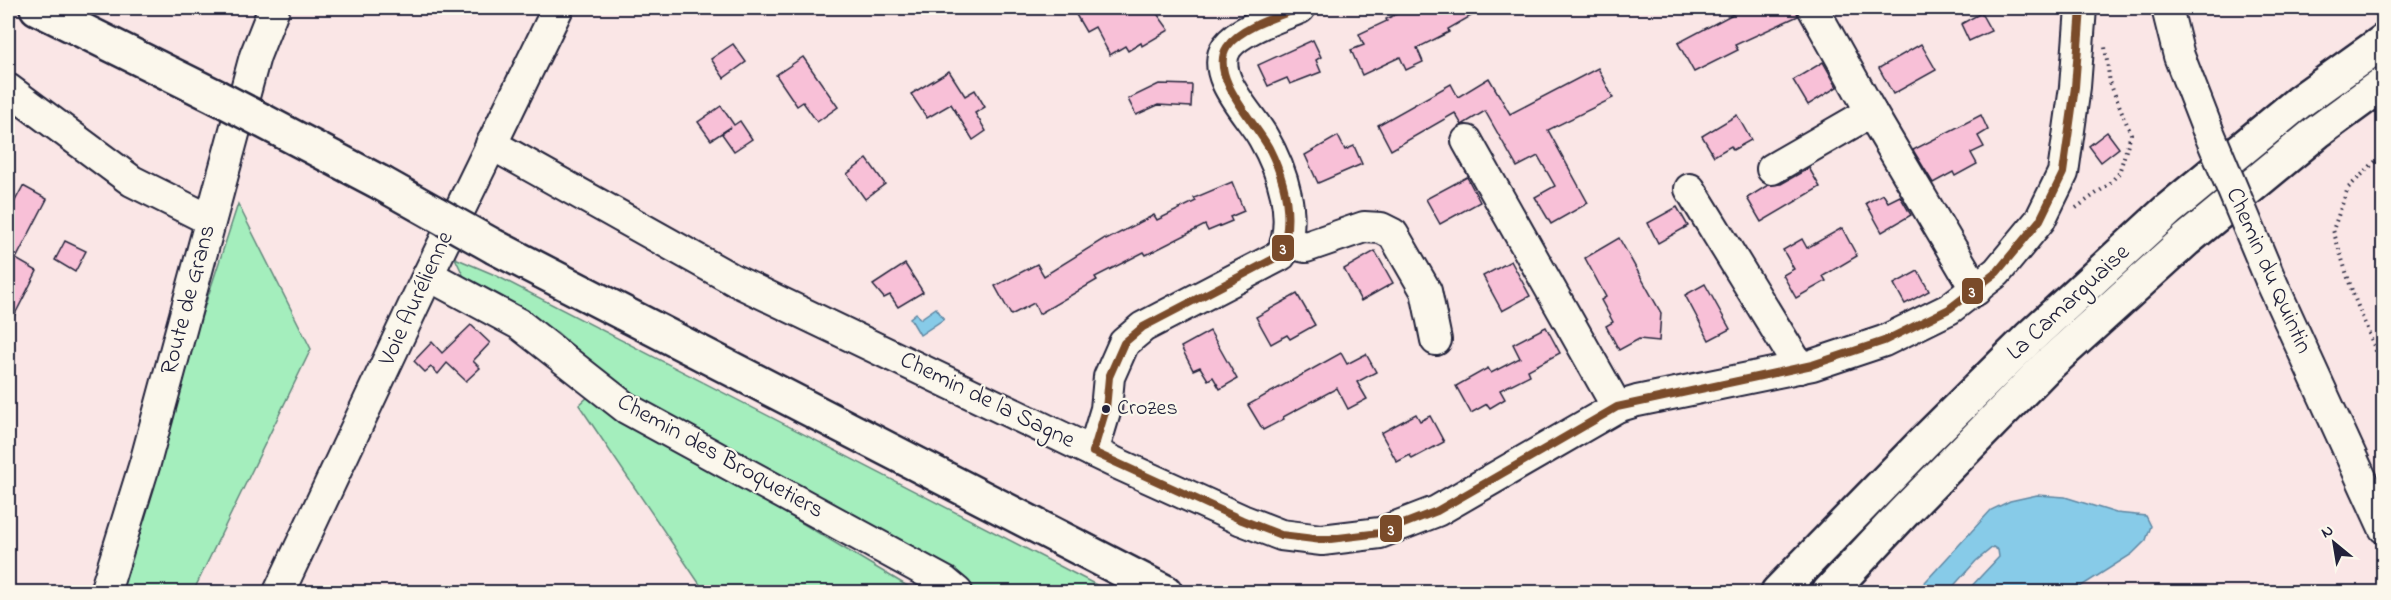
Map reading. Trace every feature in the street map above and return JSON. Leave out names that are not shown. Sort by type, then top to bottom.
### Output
[{"type":"main road","points":[[37,8],[217,97],[495,246],[1165,592]]},
{"type":"main road","name":"La Camarguaise","points":[[1778,592],[2029,338],[2168,210],[2299,102],[2384,40]]},
{"type":"main road","name":"La Camarguaise","points":[[1829,592],[2045,368],[2186,240],[2317,132],[2384,83]]},
{"type":"street","name":"Route de Grans","points":[[105,592],[145,463],[255,57],[274,8]]},
{"type":"street","name":"Voie Aurélienne","points":[[279,592],[428,275],[558,8]]},
{"type":"street","points":[[1093,452],[1106,409],[1108,376],[1124,343],[1143,327],[1281,255],[1287,243],[1289,218],[1278,169],[1262,135],[1239,105],[1226,79],[1223,62],[1226,48],[1240,35],[1300,8]]},
{"type":"street","points":[[1813,8],[1871,112],[1976,290]]},
{"type":"street","name":"Chemin de la Sagne","points":[[491,144],[734,280],[1093,452],[1252,524],[1281,535],[1322,540],[1380,533],[1437,511],[1617,407],[1800,368],[1884,341],[1949,309],[1997,272],[2040,220],[2063,174],[2075,87],[2081,8]]},
{"type":"street","name":"Chemin du Quintin","points":[[2167,8],[2178,56],[2206,128],[2271,280],[2384,528]]},
{"type":"street","points":[[8,89],[132,181],[210,220]]},
{"type":"street","points":[[1772,169],[1871,112]]},
{"type":"street","points":[[1467,141],[1617,407]]},
{"type":"street","points":[[1690,189],[1800,368]]},
{"type":"street","points":[[1287,243],[1306,247],[1364,227],[1381,228],[1394,234],[1425,291],[1436,340]]},
{"type":"street","name":"Chemin des Broquetiers","points":[[428,275],[519,324],[627,408],[945,582],[957,592]]},
{"type":"path","points":[[2072,210],[2108,185],[2119,173],[2132,134],[2110,83],[2105,45]]},
{"type":"path","points":[[2384,153],[2348,188],[2333,230],[2353,294],[2384,371]]},
{"type":"green space","points":[[238,204],[311,349],[193,592],[126,592],[122,588],[184,370]]},
{"type":"green space","points":[[455,258],[495,275],[1110,592],[943,592],[704,437],[621,388],[557,332],[465,279]]},
{"type":"green space","points":[[589,396],[917,592],[705,592],[579,405]]},
{"type":"water","points":[[936,308],[944,319],[920,335],[910,318],[916,313],[920,319]]},
{"type":"water","points":[[2037,495],[2065,497],[2116,513],[2146,516],[2151,526],[2146,540],[2132,554],[2072,592],[1966,592],[1999,557],[1998,550],[1993,547],[1976,561],[1948,592],[1916,592],[1991,510],[2010,501]]},
{"type":"building","points":[[1084,8],[1153,8],[1169,30],[1142,46],[1141,43],[1128,51],[1125,46],[1110,55],[1095,27],[1086,32],[1075,13]]},
{"type":"building","points":[[1409,8],[1485,8],[1448,29],[1449,32],[1417,48],[1423,62],[1406,70],[1400,57],[1362,75],[1351,50],[1364,45],[1359,34]]},
{"type":"building","points":[[1732,8],[1796,8],[1798,16],[1735,45],[1738,50],[1694,72],[1678,43],[1735,13]]},
{"type":"building","points":[[1981,13],[1991,31],[1969,41],[1961,24]]},
{"type":"building","points":[[1313,40],[1321,57],[1316,60],[1321,72],[1290,84],[1287,78],[1268,86],[1258,65]]},
{"type":"building","points":[[733,44],[746,62],[724,78],[711,59]]},
{"type":"building","points":[[1921,44],[1936,70],[1893,94],[1879,68]]},
{"type":"building","points":[[803,57],[838,107],[817,122],[803,102],[797,106],[776,75]]},
{"type":"building","points":[[1823,62],[1837,87],[1808,105],[1793,80]]},
{"type":"building","points":[[1598,68],[1613,98],[1548,130],[1588,203],[1551,224],[1535,197],[1555,186],[1538,156],[1517,167],[1485,111],[1462,125],[1455,113],[1391,150],[1378,125],[1451,84],[1458,97],[1489,78],[1510,114]]},
{"type":"building","points":[[949,71],[965,96],[975,90],[985,107],[975,113],[986,131],[973,140],[951,104],[927,118],[911,94]]},
{"type":"building","points":[[1159,84],[1192,85],[1191,107],[1158,105],[1136,115],[1128,99]]},
{"type":"building","points":[[721,106],[734,125],[740,121],[752,139],[734,151],[722,134],[731,127],[711,140],[698,122]]},
{"type":"building","points":[[1737,115],[1751,140],[1733,150],[1731,146],[1714,156],[1702,136]]},
{"type":"building","points":[[1981,115],[1988,130],[1978,136],[1984,147],[1971,153],[1977,164],[1955,176],[1953,172],[1933,183],[1913,150]]},
{"type":"building","points":[[2107,132],[2119,148],[2101,162],[2089,146]]},
{"type":"building","points":[[1338,136],[1345,150],[1354,146],[1362,164],[1318,183],[1305,155]]},
{"type":"building","points":[[867,159],[885,184],[865,199],[847,174]]},
{"type":"building","points":[[1809,168],[1820,187],[1761,222],[1747,198],[1768,185],[1781,184]]},
{"type":"building","points":[[1467,177],[1480,202],[1440,224],[1426,199]]},
{"type":"building","points":[[1232,182],[1244,211],[1230,217],[1232,221],[1208,231],[1205,225],[1146,255],[1144,252],[1095,277],[1097,280],[1039,314],[1034,303],[1011,315],[995,286],[1037,264],[1044,276],[1105,238],[1106,240],[1154,215],[1157,220],[1196,201],[1194,198]]},
{"type":"building","points":[[23,186],[47,199],[16,259],[37,271],[8,328],[8,214]]},
{"type":"building","points":[[1883,194],[1888,202],[1900,196],[1911,215],[1882,232],[1866,203]]},
{"type":"building","points":[[1677,207],[1688,226],[1658,243],[1648,223]]},
{"type":"building","points":[[1842,228],[1857,256],[1823,276],[1826,281],[1796,298],[1783,275],[1794,269],[1783,250],[1802,239],[1807,248]]},
{"type":"building","points":[[1619,238],[1661,313],[1659,341],[1639,339],[1619,350],[1606,326],[1613,322],[1601,300],[1606,297],[1585,258]]},
{"type":"building","points":[[65,241],[86,251],[75,272],[55,260]]},
{"type":"building","points":[[1375,251],[1393,283],[1361,301],[1344,269]]},
{"type":"building","points":[[1511,261],[1530,296],[1502,311],[1483,276]]},
{"type":"building","points":[[905,264],[923,292],[898,307],[890,295],[884,298],[873,285]]},
{"type":"building","points":[[1918,271],[1929,291],[1905,304],[1894,284]]},
{"type":"building","points":[[1705,284],[1730,329],[1709,340],[1685,295]]},
{"type":"building","points":[[1297,294],[1315,325],[1290,339],[1287,335],[1271,344],[1256,317]]},
{"type":"building","points":[[471,325],[490,343],[473,361],[480,368],[466,381],[447,363],[438,374],[431,367],[425,372],[414,361],[432,342],[442,353]]},
{"type":"building","points":[[1546,327],[1560,353],[1528,370],[1530,375],[1500,390],[1505,399],[1490,408],[1487,404],[1471,413],[1456,386],[1488,368],[1491,373],[1520,358],[1513,344]]},
{"type":"building","points":[[1210,331],[1237,379],[1220,389],[1213,377],[1208,380],[1200,367],[1193,370],[1181,347]]},
{"type":"building","points":[[1341,353],[1347,364],[1366,354],[1376,372],[1357,382],[1367,399],[1348,409],[1337,388],[1263,430],[1248,405]]},
{"type":"building","points":[[1416,414],[1420,421],[1430,416],[1444,442],[1412,459],[1410,455],[1397,462],[1381,433]]},
{"type":"transit line","name":"3","points":[[1093,452],[1106,409],[1109,377],[1124,343],[1143,327],[1281,255],[1287,228],[1284,187],[1269,148],[1229,85],[1224,72],[1223,59],[1227,47],[1233,40],[1250,28],[1300,8]]},
{"type":"transit line","name":"3","points":[[1093,452],[1242,520],[1281,535],[1322,540],[1380,533],[1437,511],[1617,407],[1812,365],[1884,341],[1949,309],[1997,272],[2040,220],[2063,173],[2075,87],[2081,8]]},
{"type":"place","name":"Crozes","points":[[1106,409]]}]
